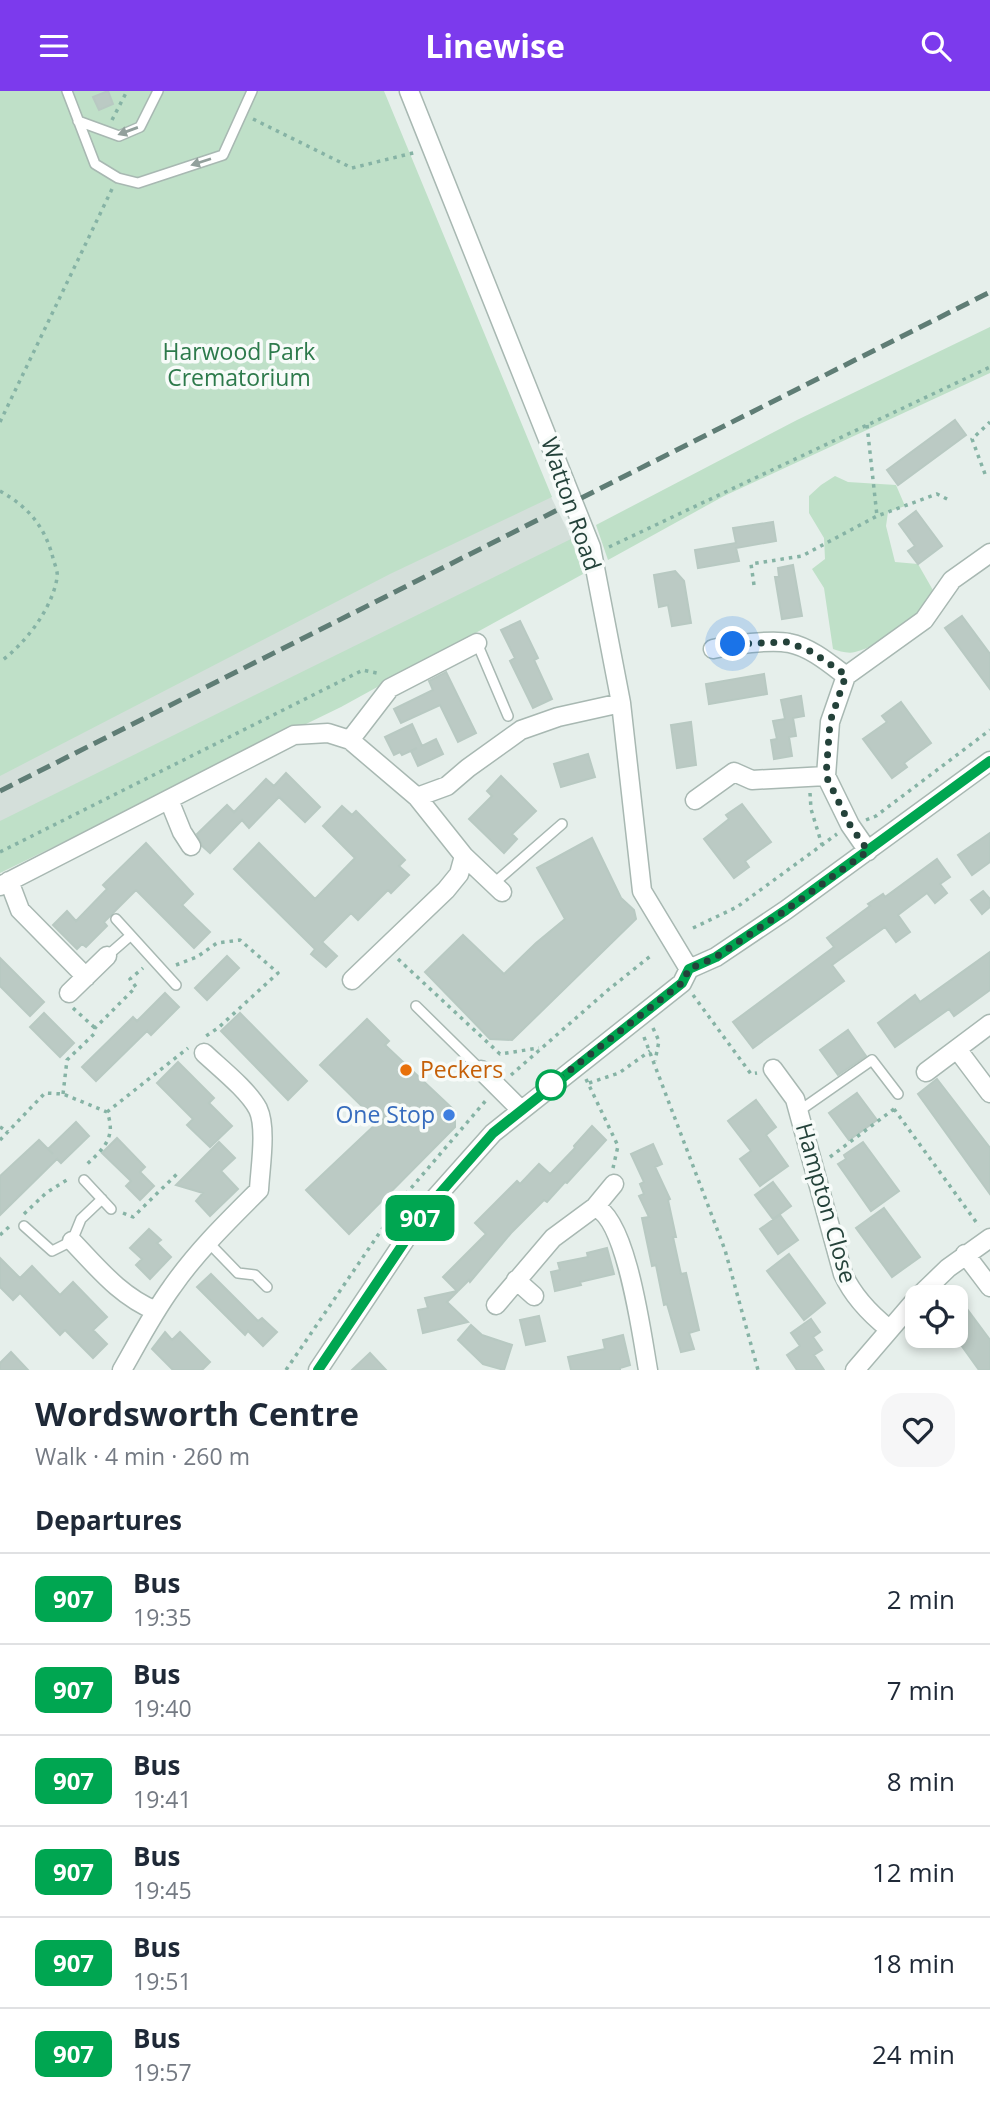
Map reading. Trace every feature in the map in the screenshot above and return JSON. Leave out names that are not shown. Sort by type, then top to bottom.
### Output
[{"type":"street","name":"Watton Road","points":[[409,91],[591,547],[621,703],[642,891],[685,976]]},
{"type":"street","points":[[868,851],[817,776],[830,722],[846,675],[924,620],[952,580],[990,553]]},
{"type":"street","points":[[713,649],[733,644],[788,642],[812,652],[846,675]]},
{"type":"street","points":[[350,740],[390,688],[477,643]]},
{"type":"street","points":[[418,797],[447,786],[522,730],[558,717],[621,703]]},
{"type":"street","points":[[86,977],[20,911],[4,883],[294,735],[328,733],[350,740],[418,797],[464,856],[498,888]]},
{"type":"street","points":[[318,1370],[428,1207],[493,1133],[647,1011],[685,976],[786,910],[990,761]]},
{"type":"street","points":[[695,800],[734,772],[752,780],[817,776]]},
{"type":"street","points":[[169,800],[191,846]]},
{"type":"street","points":[[352,981],[446,890],[459,874],[464,856]]},
{"type":"street","points":[[69,993],[107,956]]},
{"type":"street","points":[[926,1072],[990,1024]]},
{"type":"street","points":[[957,1049],[990,1093]]},
{"type":"street","points":[[124,1369],[156,1311],[208,1242],[259,1191],[259,1111],[250,1098],[204,1053]]},
{"type":"street","name":"Hampton Close","points":[[773,1069],[795,1099],[843,1273],[851,1291],[875,1318],[889,1329]]},
{"type":"street","points":[[481,1070],[520,1109]]},
{"type":"street","points":[[496,1305],[553,1238],[595,1207],[614,1184]]},
{"type":"street","points":[[595,1207],[606,1212],[623,1249],[648,1370]]},
{"type":"street","points":[[931,1285],[965,1254],[988,1239]]},
{"type":"street","points":[[72,1241],[118,1289],[136,1303],[156,1311]]},
{"type":"street","points":[[965,1254],[990,1287]]},
{"type":"street","points":[[516,1280],[534,1296]]},
{"type":"street","points":[[855,1370],[905,1311]]},
{"type":"lane","points":[[67,91],[95,164],[118,178],[138,183],[223,155],[252,91]]},
{"type":"lane","points":[[78,121],[120,136],[139,127],[158,91]]},
{"type":"lane","points":[[477,643],[508,716]]},
{"type":"lane","points":[[498,888],[562,824]]},
{"type":"lane","points":[[116,919],[176,985]]},
{"type":"lane","points":[[107,956],[131,936]]},
{"type":"lane","points":[[416,1006],[481,1070]]},
{"type":"lane","points":[[799,1111],[872,1059],[901,1098]]},
{"type":"lane","points":[[84,1180],[111,1209]]},
{"type":"lane","points":[[24,1226],[52,1251],[72,1241],[81,1219],[102,1199]]},
{"type":"lane","points":[[208,1242],[238,1273],[255,1275],[267,1287]]},
{"type":"path","points":[[106,131],[127,91]]},
{"type":"path","points":[[242,113],[352,169],[431,147]]},
{"type":"path","points":[[0,422],[118,178]]},
{"type":"path","points":[[626,538],[990,367]]},
{"type":"path","points":[[985,474],[972,439],[990,422]]},
{"type":"path","points":[[867,425],[877,516]]},
{"type":"path","points":[[0,491],[31,513],[49,540],[58,576],[43,614],[16,650],[0,661]]},
{"type":"path","points":[[754,585],[751,564],[802,556],[877,516],[937,493],[950,500]]},
{"type":"path","points":[[0,852],[363,670],[407,679]]},
{"type":"path","points":[[692,928],[737,907],[850,825],[876,816],[990,730]]},
{"type":"path","points":[[817,776],[811,809],[822,845]]},
{"type":"path","points":[[164,972],[197,957],[217,943],[240,940],[278,972]]},
{"type":"path","points":[[386,948],[500,1054],[541,1047],[653,954]]},
{"type":"path","points":[[63,1094],[67,1060],[94,1034],[94,1028],[136,987],[130,979],[152,959]]},
{"type":"path","points":[[685,976],[694,996],[751,1074],[773,1069]]},
{"type":"path","points":[[647,1011],[659,1041],[654,1063]]},
{"type":"path","points":[[644,1037],[725,1249],[758,1370]]},
{"type":"path","points":[[647,1044],[656,1053]]},
{"type":"path","points":[[589,1083],[619,1073],[650,1051]]},
{"type":"path","points":[[577,1065],[589,1083],[618,1146],[617,1160],[608,1178],[614,1184]]},
{"type":"path","points":[[0,1140],[45,1093],[63,1094],[107,1112],[112,1125],[109,1140],[77,1174],[46,1193],[0,1235]]},
{"type":"path","points":[[814,1169],[894,1109],[901,1098]]},
{"type":"path","points":[[894,1109],[988,1239]]},
{"type":"path","points":[[0,1126],[8,1132]]},
{"type":"path","points":[[111,1209],[133,1217],[179,1172]]},
{"type":"shaded area","points":[[546,487],[576,553],[0,837],[0,758]]},
{"type":"green space","name":"Harwood Park Crematorium","points":[[0,91],[384,91],[552,497],[390,574],[0,776]]},
{"type":"green space","points":[[990,327],[990,373],[724,496],[608,560],[596,525],[797,420]]},
{"type":"green space","points":[[835,476],[848,482],[896,485],[905,506],[888,512],[886,526],[895,562],[918,564],[934,592],[919,611],[899,628],[877,643],[852,653],[833,649],[824,588],[812,569],[825,559],[824,538],[809,513],[809,496]]},
{"type":"green space","points":[[571,539],[583,574],[341,707],[0,873],[0,821]]},
{"type":"building","points":[[108,91],[113,104],[99,110],[93,97]]},
{"type":"building","points":[[955,420],[966,435],[898,485],[887,470]]},
{"type":"building","points":[[916,511],[942,546],[918,564],[908,551],[915,546],[899,524]]},
{"type":"building","points":[[773,522],[776,541],[736,548],[739,561],[698,568],[695,550],[736,543],[733,528]]},
{"type":"building","points":[[793,565],[802,616],[782,619],[775,577],[779,577],[778,568]]},
{"type":"building","points":[[675,571],[684,581],[691,623],[672,626],[668,605],[659,607],[654,575]]},
{"type":"building","points":[[962,616],[990,654],[990,689],[945,628]]},
{"type":"building","points":[[520,621],[538,658],[534,660],[552,699],[533,708],[510,661],[515,658],[501,630]]},
{"type":"building","points":[[446,672],[476,733],[458,742],[440,705],[401,723],[394,709],[433,690],[429,681]]},
{"type":"building","points":[[764,674],[767,694],[709,704],[706,684]]},
{"type":"building","points":[[801,696],[804,716],[793,718],[796,736],[789,737],[792,756],[774,759],[771,740],[777,739],[773,721],[785,719],[781,700]]},
{"type":"building","points":[[901,702],[931,743],[904,763],[907,767],[892,778],[863,739],[887,722],[882,716]]},
{"type":"building","points":[[691,722],[696,765],[677,768],[671,725]]},
{"type":"building","points":[[412,724],[422,746],[436,739],[443,754],[418,766],[411,751],[417,748],[402,755],[400,752],[394,755],[385,737]]},
{"type":"building","points":[[588,754],[595,777],[561,787],[554,764]]},
{"type":"building","points":[[286,773],[320,807],[305,822],[279,797],[249,828],[242,820],[210,853],[202,846],[197,834],[227,805],[234,812],[266,779],[274,786]]},
{"type":"building","points":[[501,776],[536,811],[512,834],[517,839],[504,853],[469,819],[492,796],[487,791]]},
{"type":"building","points":[[742,804],[771,842],[745,861],[749,867],[734,878],[704,839],[729,819],[726,815]]},
{"type":"building","points":[[342,806],[352,815],[356,811],[405,860],[399,866],[409,875],[391,893],[388,890],[358,920],[351,913],[322,942],[337,956],[326,967],[311,954],[315,949],[234,869],[259,843],[315,899],[355,858],[323,826]]},
{"type":"building","points":[[990,833],[990,862],[972,875],[958,855]]},
{"type":"building","points":[[592,838],[621,898],[634,910],[636,919],[512,1040],[490,1039],[425,972],[463,935],[504,974],[565,919],[537,868]]},
{"type":"building","points":[[146,843],[193,894],[182,905],[210,932],[194,948],[136,890],[104,922],[107,926],[86,947],[82,944],[77,949],[53,925],[67,911],[76,921],[107,889],[103,885]]},
{"type":"building","points":[[937,859],[950,877],[940,884],[947,893],[935,903],[927,893],[898,915],[910,932],[896,942],[885,927],[832,965],[844,981],[753,1048],[733,1022],[834,947],[827,938],[870,906],[868,904],[883,894],[885,897]]},
{"type":"building","points":[[983,891],[990,899],[990,907],[982,914],[971,900]]},
{"type":"building","points":[[990,952],[990,990],[954,1016],[949,1009],[895,1047],[878,1023],[915,995],[920,1002]]},
{"type":"building","points":[[227,956],[239,968],[207,1000],[195,988]]},
{"type":"building","points":[[0,958],[44,1002],[30,1016],[0,986]]},
{"type":"building","points":[[165,993],[179,1007],[151,1035],[147,1031],[96,1081],[82,1067],[133,1017],[137,1021]]},
{"type":"building","points":[[44,1013],[74,1043],[60,1057],[30,1027]]},
{"type":"building","points":[[240,1013],[307,1081],[288,1100],[221,1031]]},
{"type":"building","points":[[367,1019],[389,1041],[385,1045],[455,1111],[455,1127],[349,1234],[306,1190],[378,1122],[320,1065]]},
{"type":"building","points":[[848,1030],[866,1056],[838,1075],[820,1050]]},
{"type":"building","points":[[178,1062],[214,1098],[209,1103],[232,1126],[210,1147],[187,1125],[193,1119],[157,1083]]},
{"type":"building","points":[[937,1079],[990,1148],[990,1194],[918,1094]]},
{"type":"building","points":[[857,1093],[877,1120],[849,1140],[829,1113]]},
{"type":"building","points":[[756,1100],[776,1127],[766,1135],[788,1166],[760,1186],[740,1159],[751,1151],[728,1121]]},
{"type":"building","points":[[76,1122],[89,1136],[61,1163],[57,1159],[0,1215],[0,1176],[39,1140],[48,1149]]},
{"type":"building","points":[[592,1126],[606,1140],[567,1183],[565,1182],[547,1202],[544,1200],[511,1233],[470,1282],[469,1280],[447,1302],[468,1322],[423,1333],[418,1310],[428,1308],[425,1298],[457,1291],[443,1277],[486,1234],[475,1223],[517,1181],[520,1184],[539,1164],[550,1174]]},
{"type":"building","points":[[117,1138],[145,1167],[140,1172],[154,1186],[140,1200],[126,1186],[131,1181],[102,1153]]},
{"type":"building","points":[[219,1142],[235,1158],[221,1171],[238,1189],[210,1216],[196,1201],[203,1193],[176,1185]]},
{"type":"building","points":[[863,1142],[899,1191],[871,1211],[838,1164],[846,1159],[844,1155]]},
{"type":"building","points":[[653,1144],[662,1164],[655,1167],[670,1199],[668,1200],[676,1237],[673,1237],[681,1274],[686,1273],[699,1330],[689,1333],[694,1349],[681,1352],[667,1304],[664,1305],[656,1265],[652,1266],[642,1218],[649,1217],[639,1196],[644,1194],[640,1184],[644,1182],[631,1154]]},
{"type":"building","points":[[773,1182],[791,1206],[773,1219],[755,1195]]},
{"type":"building","points":[[884,1208],[920,1257],[892,1277],[856,1228]]},
{"type":"building","points":[[780,1215],[798,1240],[778,1254],[760,1229]]},
{"type":"building","points":[[149,1229],[161,1240],[157,1243],[171,1257],[150,1279],[136,1265],[142,1259],[130,1248]]},
{"type":"building","points":[[607,1248],[614,1274],[555,1291],[551,1272],[560,1270],[558,1263],[588,1257],[587,1253]]},
{"type":"building","points":[[789,1254],[825,1303],[804,1320],[767,1271]]},
{"type":"building","points":[[0,1258],[20,1278],[32,1266],[60,1295],[73,1282],[107,1317],[93,1330],[107,1344],[93,1358],[65,1330],[60,1335],[20,1293],[13,1300],[0,1287]]},
{"type":"building","points":[[211,1274],[258,1321],[262,1318],[277,1332],[263,1346],[248,1331],[245,1335],[197,1287]]},
{"type":"building","points":[[968,1310],[990,1340],[990,1370],[979,1370],[963,1348],[968,1348]]},
{"type":"building","points":[[539,1316],[545,1341],[526,1345],[520,1320]]},
{"type":"building","points":[[811,1319],[820,1332],[813,1337],[822,1350],[814,1355],[824,1370],[797,1370],[787,1355],[800,1346],[791,1333]]},
{"type":"building","points":[[471,1325],[482,1335],[512,1345],[504,1370],[483,1364],[458,1340]]},
{"type":"building","points":[[165,1332],[172,1340],[180,1332],[210,1362],[202,1370],[173,1370],[152,1349]]},
{"type":"building","points":[[623,1335],[630,1365],[620,1370],[571,1370],[568,1357],[605,1349],[603,1340]]},
{"type":"building","points":[[11,1352],[28,1370],[0,1370],[0,1363]]},
{"type":"building","points":[[370,1353],[386,1370],[352,1370]]},
{"type":"railway","points":[[0,791],[990,292]]},
{"type":"bus line","name":"907","points":[[318,1370],[387,1264],[428,1207],[493,1133],[682,983],[689,969],[716,957],[786,910],[990,761]]},
{"type":"place","name":"Peckers","points":[[406,1070]]},
{"type":"place","name":"One Stop","points":[[449,1115]]},
{"type":"route","points":[[551,1085],[682,983],[689,969],[716,957],[868,851],[850,825],[826,776],[830,722],[846,675],[812,652],[788,642],[733,644]]}]
